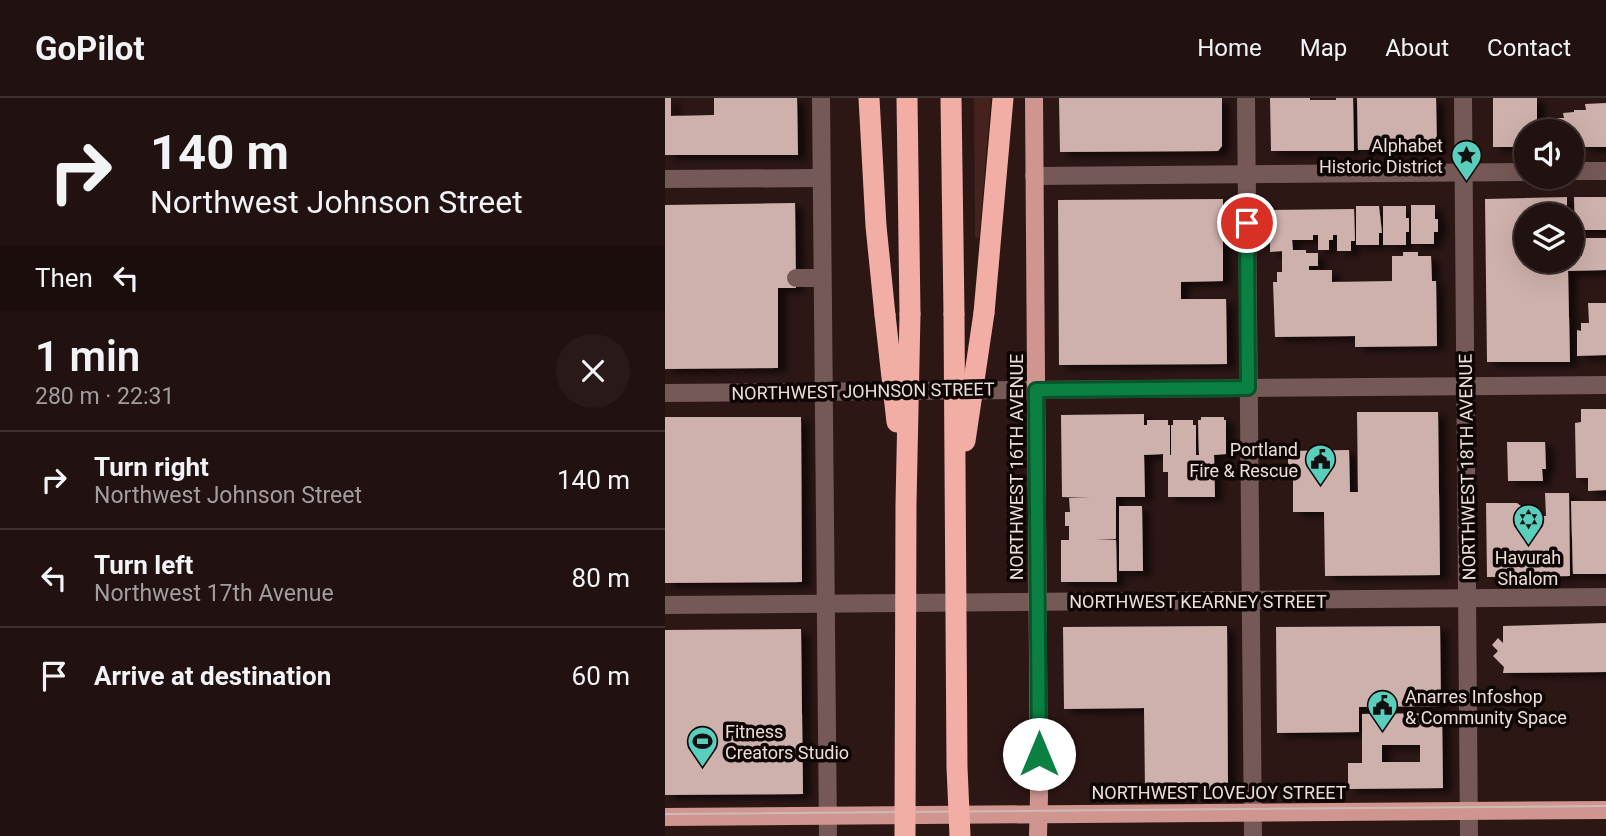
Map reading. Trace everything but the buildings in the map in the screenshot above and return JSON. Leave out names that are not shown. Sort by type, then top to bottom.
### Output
[{"type":"highway","points":[[869,98],[877,247],[906,504]]},
{"type":"highway","points":[[905,836],[906,504],[910,314],[907,98]]},
{"type":"highway","points":[[951,98],[957,767],[960,836]]},
{"type":"highway","points":[[956,502],[984,313],[1003,98]]},
{"type":"main road","name":"NORTHWEST 16TH AVENUE","points":[[1034,98],[1038,836]]},
{"type":"main road","name":"NORTHWEST LOVEJOY STREET","points":[[665,817],[1606,810]]},
{"type":"street","points":[[821,98],[828,836]]},
{"type":"street","points":[[1246,98],[1252,836]]},
{"type":"street","name":"NORTHWEST 18TH AVENUE","points":[[1463,98],[1469,836]]},
{"type":"street","points":[[1584,171],[1606,171]]},
{"type":"street","points":[[1034,176],[1514,172]]},
{"type":"street","points":[[665,179],[821,178]]},
{"type":"street","points":[[796,278],[822,278]]},
{"type":"street","name":"NORTHWEST JOHNSON STREET","points":[[665,393],[1606,385]]},
{"type":"street","name":"NORTHWEST KEARNEY STREET","points":[[665,605],[1606,597]]},
{"type":"shaded area","points":[[974,98],[991,98],[979,238],[975,237]]},
{"type":"tram line","points":[[665,814],[1606,806]]},
{"type":"place","name":"Alphabet Historic District","points":[[1466,182]]},
{"type":"place","name":"Portland Fire & Rescue","points":[[1321,486]]},
{"type":"place","name":"Havurah Shalom","points":[[1528,546]]},
{"type":"place","name":"Anarres Infoshop & Community Space","points":[[1382,733]]},
{"type":"place","name":"Fitness Creators Studio","points":[[702,768]]},
{"type":"route","points":[[1039,754],[1036,390],[1248,388],[1247,223]]}]
